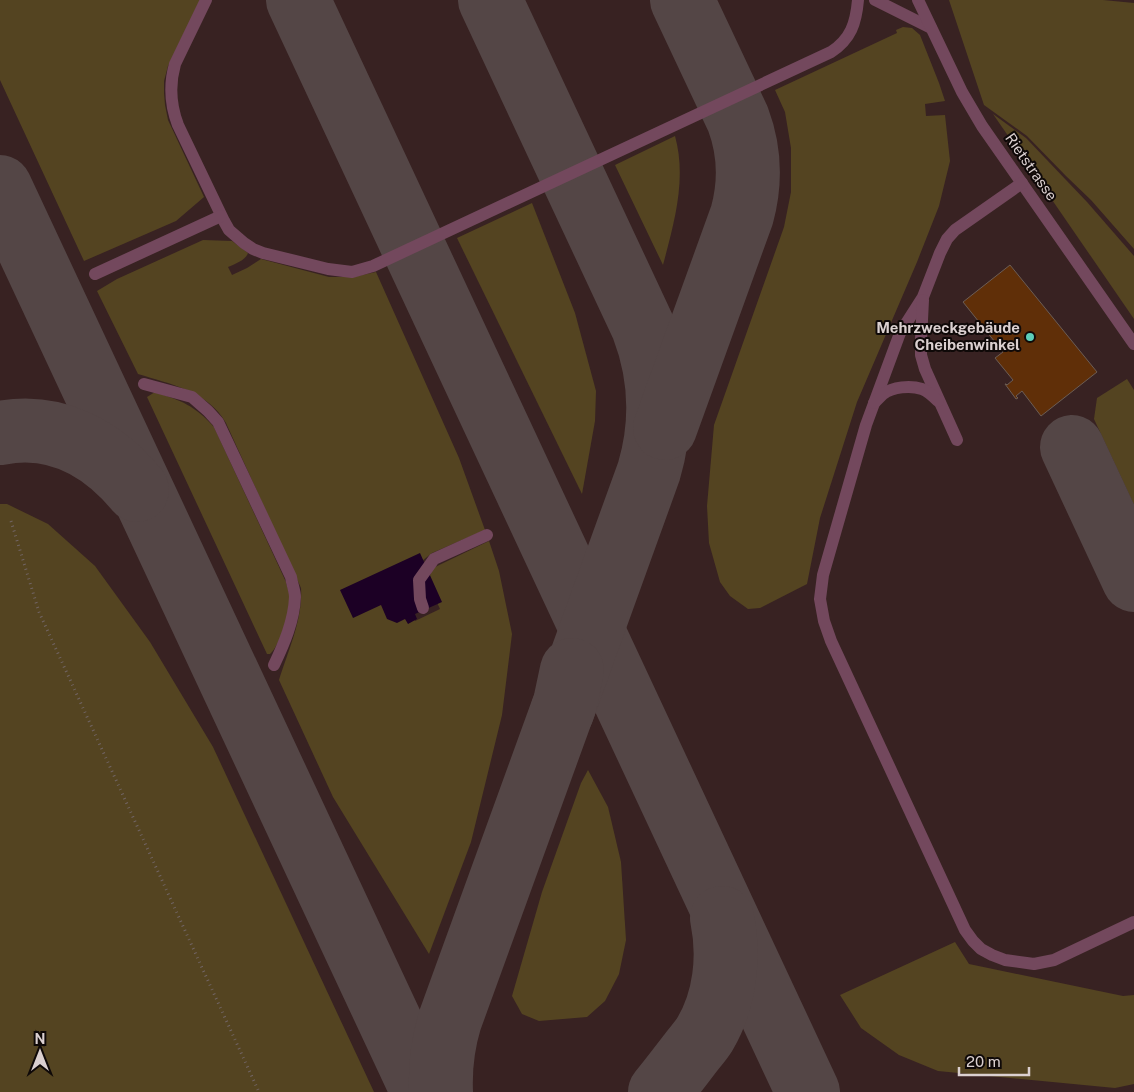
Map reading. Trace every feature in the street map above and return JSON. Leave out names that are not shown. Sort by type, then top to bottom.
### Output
[{"type":"lane","points":[[206,0],[175,64],[170,95],[178,125],[221,216],[230,230],[253,249],[328,269],[352,272],[373,266],[831,52],[840,47],[851,32],[855,21],[858,0]]},
{"type":"lane","points":[[875,0],[931,28]]},
{"type":"lane","name":"Rietstrasse","points":[[918,0],[962,92],[982,126],[1134,344]]},
{"type":"lane","points":[[1022,183],[955,230],[940,253],[923,297],[900,333],[866,425],[826,559],[820,599],[831,641],[965,930],[973,942],[981,949],[1005,960],[1034,964],[1054,960],[1134,922]]},
{"type":"lane","points":[[95,274],[221,216]]},
{"type":"lane","points":[[923,297],[921,355],[925,369],[957,440]]},
{"type":"lane","points":[[144,384],[192,397],[218,422],[291,577],[295,595],[292,618],[283,648],[274,666]]},
{"type":"lane","points":[[874,404],[882,395],[891,390],[911,388],[922,389],[931,394],[941,405]]},
{"type":"lane","points":[[423,608],[420,599],[419,580],[434,559],[486,535]]},
{"type":"path","points":[[11,521],[39,612],[259,1092]]},
{"type":"shaded area","points":[[0,0],[1134,0],[1134,1092],[0,1092]]},
{"type":"shaded area","points":[[0,0],[200,0],[168,66],[164,81],[164,93],[168,120],[204,197],[176,221],[84,261],[0,80]]},
{"type":"shaded area","points":[[949,0],[1103,0],[1134,3],[1134,249],[1091,200],[1027,136],[984,105]]},
{"type":"shaded area","points":[[903,27],[912,28],[920,35],[945,101],[925,104],[926,116],[945,115],[950,161],[939,206],[857,402],[820,518],[807,584],[760,608],[748,609],[730,596],[720,582],[709,543],[707,506],[714,425],[784,227],[791,192],[791,148],[785,112],[775,90],[897,33],[896,30]]},
{"type":"shaded area","points":[[993,114],[1026,138],[1087,202],[1134,256],[1134,319]]},
{"type":"shaded area","points":[[675,136],[680,168],[678,201],[663,265],[615,165]]},
{"type":"shaded area","points":[[532,203],[575,313],[596,391],[595,421],[582,494],[457,238]]},
{"type":"shaded area","points":[[203,240],[232,241],[248,253],[243,260],[228,267],[232,275],[261,259],[329,277],[353,277],[376,272],[459,458],[485,530],[432,553],[422,561],[408,604],[415,621],[440,609],[429,584],[433,568],[489,541],[499,571],[512,634],[502,715],[471,842],[429,954],[333,797],[279,680],[300,611],[301,588],[226,423],[209,403],[199,396],[175,385],[138,374],[97,291],[117,279]]},
{"type":"shaded area","points":[[1127,379],[1134,390],[1134,505],[1094,419],[1097,398]]},
{"type":"shaded area","points":[[155,392],[173,398],[194,409],[214,427],[286,582],[290,596],[289,611],[281,636],[270,654],[267,654],[147,397]]},
{"type":"shaded area","points":[[0,504],[7,504],[48,524],[95,566],[150,642],[213,747],[374,1092],[0,1092]]},
{"type":"shaded area","points":[[420,553],[442,602],[415,614],[417,619],[408,624],[405,619],[397,623],[387,619],[381,605],[353,618],[340,590]]},
{"type":"shaded area","points":[[588,770],[608,807],[621,862],[626,940],[619,974],[605,1001],[587,1017],[539,1021],[522,1014],[512,996],[542,892],[581,783]]},
{"type":"shaded area","points":[[955,942],[969,964],[1123,996],[1134,995],[1134,1084],[1115,1088],[938,1071],[899,1055],[861,1028],[840,995]]},
{"type":"building","name":"Mehrzweckgebäude Cheibenwinkel","points":[[1010,265],[1097,372],[1041,416],[1022,391],[1016,396],[1018,398],[1016,399],[1005,384],[1007,385],[1013,380],[995,358],[1003,352],[963,302]]},
{"type":"taxiway","points":[[298,0],[808,1092]]},
{"type":"taxiway","points":[[490,0],[643,327],[654,363],[658,399],[654,453],[649,471],[562,712]]},
{"type":"taxiway","points":[[665,428],[742,215],[748,179],[747,155],[738,119],[682,0]]},
{"type":"taxiway","points":[[0,187],[423,1092]]},
{"type":"taxiway","points":[[0,433],[40,431],[59,435],[76,442],[109,462],[137,490]]},
{"type":"taxiway","points":[[1072,447],[1134,580]]},
{"type":"taxiway","points":[[441,1092],[442,1055],[450,1020],[565,703],[572,670]]},
{"type":"taxiway","points":[[660,1092],[703,1037],[717,1007],[724,978],[726,948],[722,918]]},
{"type":"place","name":"Mehrzweckgebäude Cheibenwinkel","points":[[1030,337]]}]
